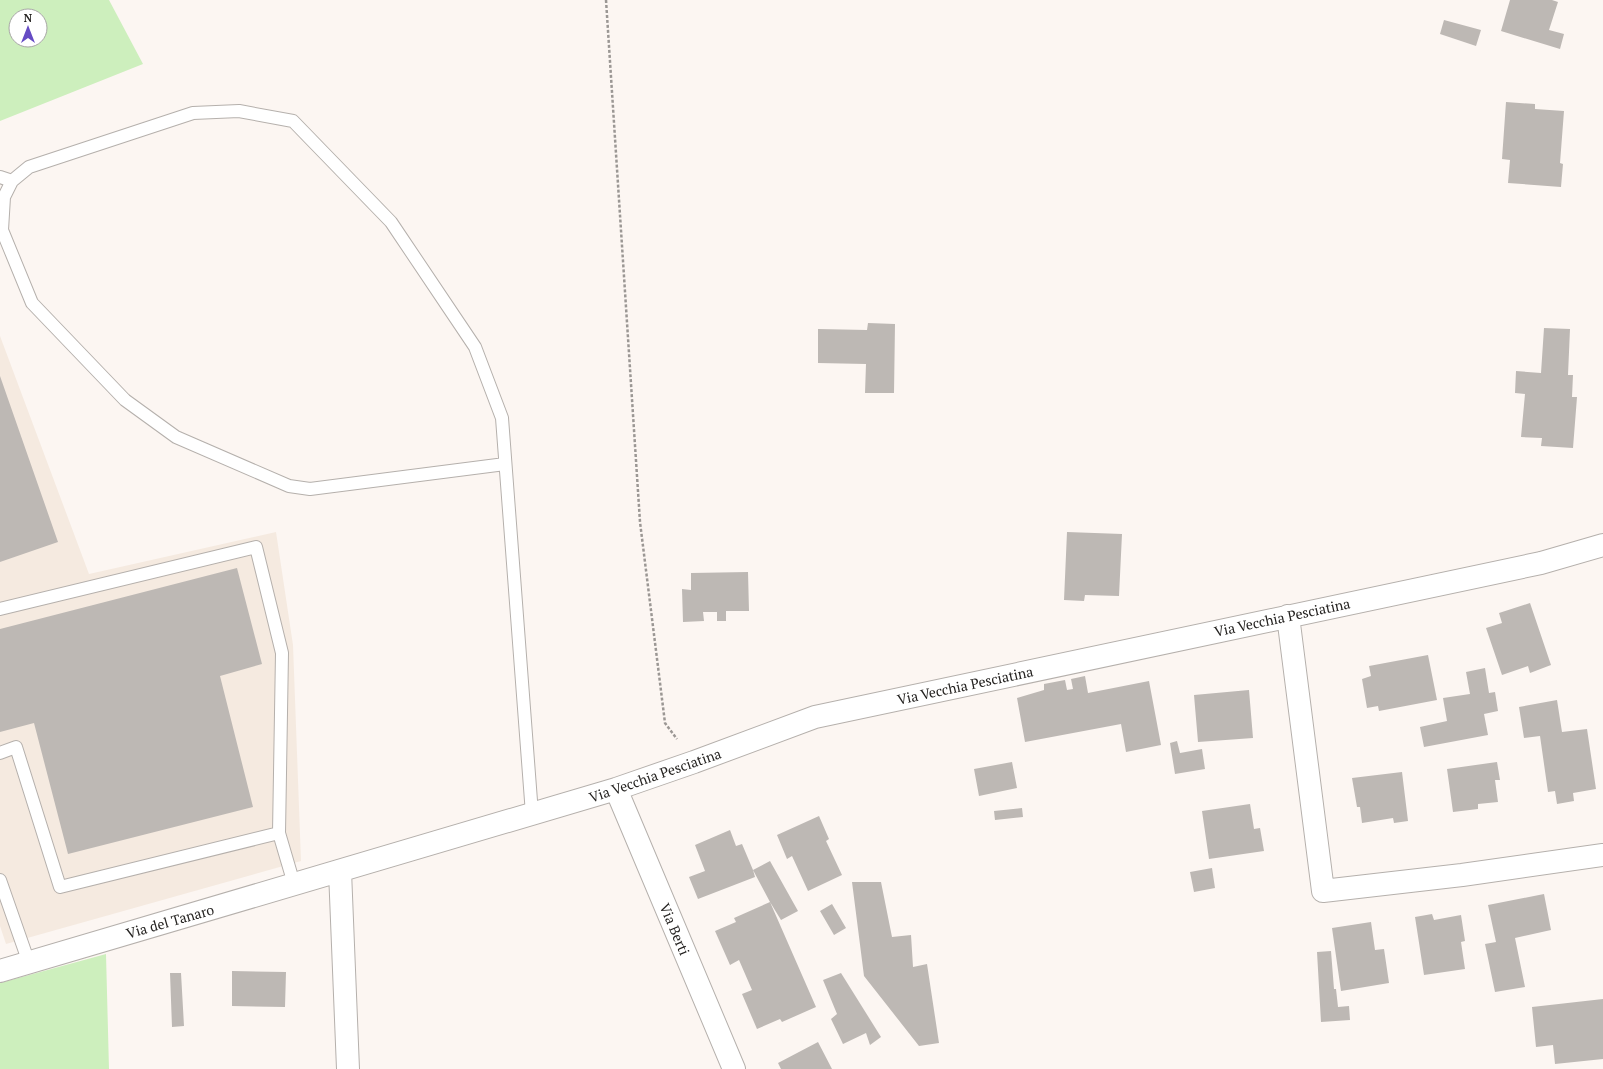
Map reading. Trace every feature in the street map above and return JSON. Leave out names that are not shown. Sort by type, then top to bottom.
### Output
[{"type":"street","name":"Via Vecchia Pesciatina","points":[[340,871],[616,789],[815,717],[1541,563],[1603,544]]},
{"type":"street","points":[[1288,616],[1322,891],[1462,875],[1603,855]]},
{"type":"street","name":"Via Berti","points":[[616,789],[734,1069]]},
{"type":"street","points":[[340,871],[348,1069]]},
{"type":"street","name":"Via del Tanaro","points":[[0,971],[340,871]]},
{"type":"lane","points":[[505,464],[310,489],[289,486],[176,437],[125,400],[32,303],[2,230],[4,197],[12,181],[29,167],[193,113],[239,111],[293,121],[391,222],[476,347],[502,418],[532,814]]},
{"type":"lane","points":[[0,177],[12,181]]},
{"type":"lane","points":[[0,609],[256,548],[282,653],[279,833],[294,884]]},
{"type":"lane","points":[[0,753],[16,747],[60,888],[279,833]]},
{"type":"lane","points":[[0,880],[29,962]]},
{"type":"path","points":[[606,0],[641,530],[665,723],[694,762]]},
{"type":"shaded area","points":[[0,336],[89,574],[276,532],[293,645],[301,861],[6,944],[0,926]]},
{"type":"green space","points":[[0,0],[109,0],[143,64],[0,121]]},
{"type":"green space","points":[[106,954],[109,1069],[0,1069],[0,983]]},
{"type":"building","points":[[1510,0],[1552,0],[1558,2],[1549,30],[1564,34],[1560,49],[1501,31]]},
{"type":"building","points":[[1444,20],[1481,30],[1476,46],[1440,34]]},
{"type":"building","points":[[1506,102],[1535,104],[1535,109],[1564,111],[1560,163],[1563,164],[1561,187],[1508,183],[1510,160],[1502,159]]},
{"type":"building","points":[[868,323],[895,324],[894,393],[865,393],[866,364],[818,363],[818,329],[867,330]]},
{"type":"building","points":[[1544,328],[1570,329],[1568,375],[1573,375],[1572,397],[1577,397],[1573,448],[1541,446],[1542,438],[1521,437],[1525,394],[1515,393],[1516,371],[1541,373]]},
{"type":"building","points":[[0,376],[58,542],[0,562]]},
{"type":"building","points":[[1067,532],[1122,534],[1119,596],[1085,595],[1084,601],[1064,600]]},
{"type":"building","points":[[237,568],[262,664],[220,676],[253,807],[68,854],[34,723],[0,732],[0,629]]},
{"type":"building","points":[[748,572],[749,611],[726,611],[726,621],[717,621],[717,612],[703,612],[704,621],[683,622],[682,589],[691,590],[691,573]]},
{"type":"building","points":[[1530,603],[1551,665],[1530,673],[1528,666],[1502,675],[1486,628],[1502,623],[1499,613]]},
{"type":"building","points":[[1428,655],[1437,700],[1379,711],[1378,706],[1367,708],[1362,679],[1371,676],[1369,666]]},
{"type":"building","points":[[1485,668],[1489,693],[1495,692],[1498,711],[1484,714],[1488,735],[1424,747],[1420,727],[1447,721],[1443,698],[1470,694],[1466,672]]},
{"type":"building","points":[[1085,676],[1088,693],[1149,681],[1161,745],[1126,752],[1121,724],[1025,742],[1017,698],[1044,690],[1044,684],[1065,680],[1067,690],[1073,689],[1071,679]]},
{"type":"building","points":[[1249,690],[1253,738],[1198,742],[1194,695]]},
{"type":"building","points":[[1557,700],[1562,732],[1587,729],[1596,789],[1573,793],[1574,801],[1557,804],[1555,791],[1548,792],[1540,736],[1524,738],[1519,707]]},
{"type":"building","points":[[1177,741],[1180,753],[1202,749],[1205,769],[1175,774],[1170,743]]},
{"type":"building","points":[[1012,762],[1017,788],[979,796],[974,769]]},
{"type":"building","points":[[1497,762],[1500,780],[1495,780],[1498,802],[1478,804],[1478,809],[1453,812],[1447,769]]},
{"type":"building","points":[[1402,772],[1408,821],[1394,823],[1393,818],[1362,823],[1360,807],[1357,807],[1352,778]]},
{"type":"building","points":[[1250,804],[1254,829],[1260,828],[1264,851],[1209,859],[1202,811]]},
{"type":"building","points":[[1022,808],[1023,817],[995,820],[994,811]]},
{"type":"building","points":[[819,816],[829,839],[826,841],[842,875],[808,891],[792,856],[787,859],[777,835]]},
{"type":"building","points":[[730,830],[736,846],[742,844],[755,877],[698,899],[689,877],[705,871],[695,845]]},
{"type":"building","points":[[770,861],[798,911],[781,920],[753,870]]},
{"type":"building","points":[[1212,868],[1215,888],[1194,892],[1190,872]]},
{"type":"building","points":[[852,882],[881,882],[892,937],[911,935],[913,967],[927,964],[939,1043],[919,1046],[864,976]]},
{"type":"building","points":[[1544,894],[1551,930],[1515,938],[1525,987],[1495,992],[1485,944],[1496,942],[1488,905]]},
{"type":"building","points":[[770,902],[816,1007],[782,1022],[780,1019],[757,1029],[742,994],[752,990],[739,960],[730,965],[715,931],[736,922],[734,918]]},
{"type":"building","points":[[832,904],[846,928],[834,935],[820,911]]},
{"type":"building","points":[[1432,914],[1434,920],[1461,915],[1465,941],[1461,942],[1465,969],[1424,975],[1415,917]]},
{"type":"building","points":[[1371,922],[1375,950],[1384,949],[1389,983],[1341,991],[1332,928]]},
{"type":"building","points":[[1331,951],[1334,989],[1336,989],[1338,1007],[1349,1006],[1350,1020],[1321,1022],[1317,952]]},
{"type":"building","points":[[232,971],[286,972],[285,1007],[232,1006]]},
{"type":"building","points":[[170,973],[181,973],[184,1026],[172,1027]]},
{"type":"building","points":[[841,973],[881,1037],[870,1045],[866,1033],[843,1044],[831,1019],[837,1014],[823,980]]},
{"type":"building","points":[[1603,999],[1603,1059],[1555,1064],[1553,1045],[1536,1047],[1532,1007]]},
{"type":"building","points":[[818,1042],[832,1069],[781,1069],[778,1063]]}]
